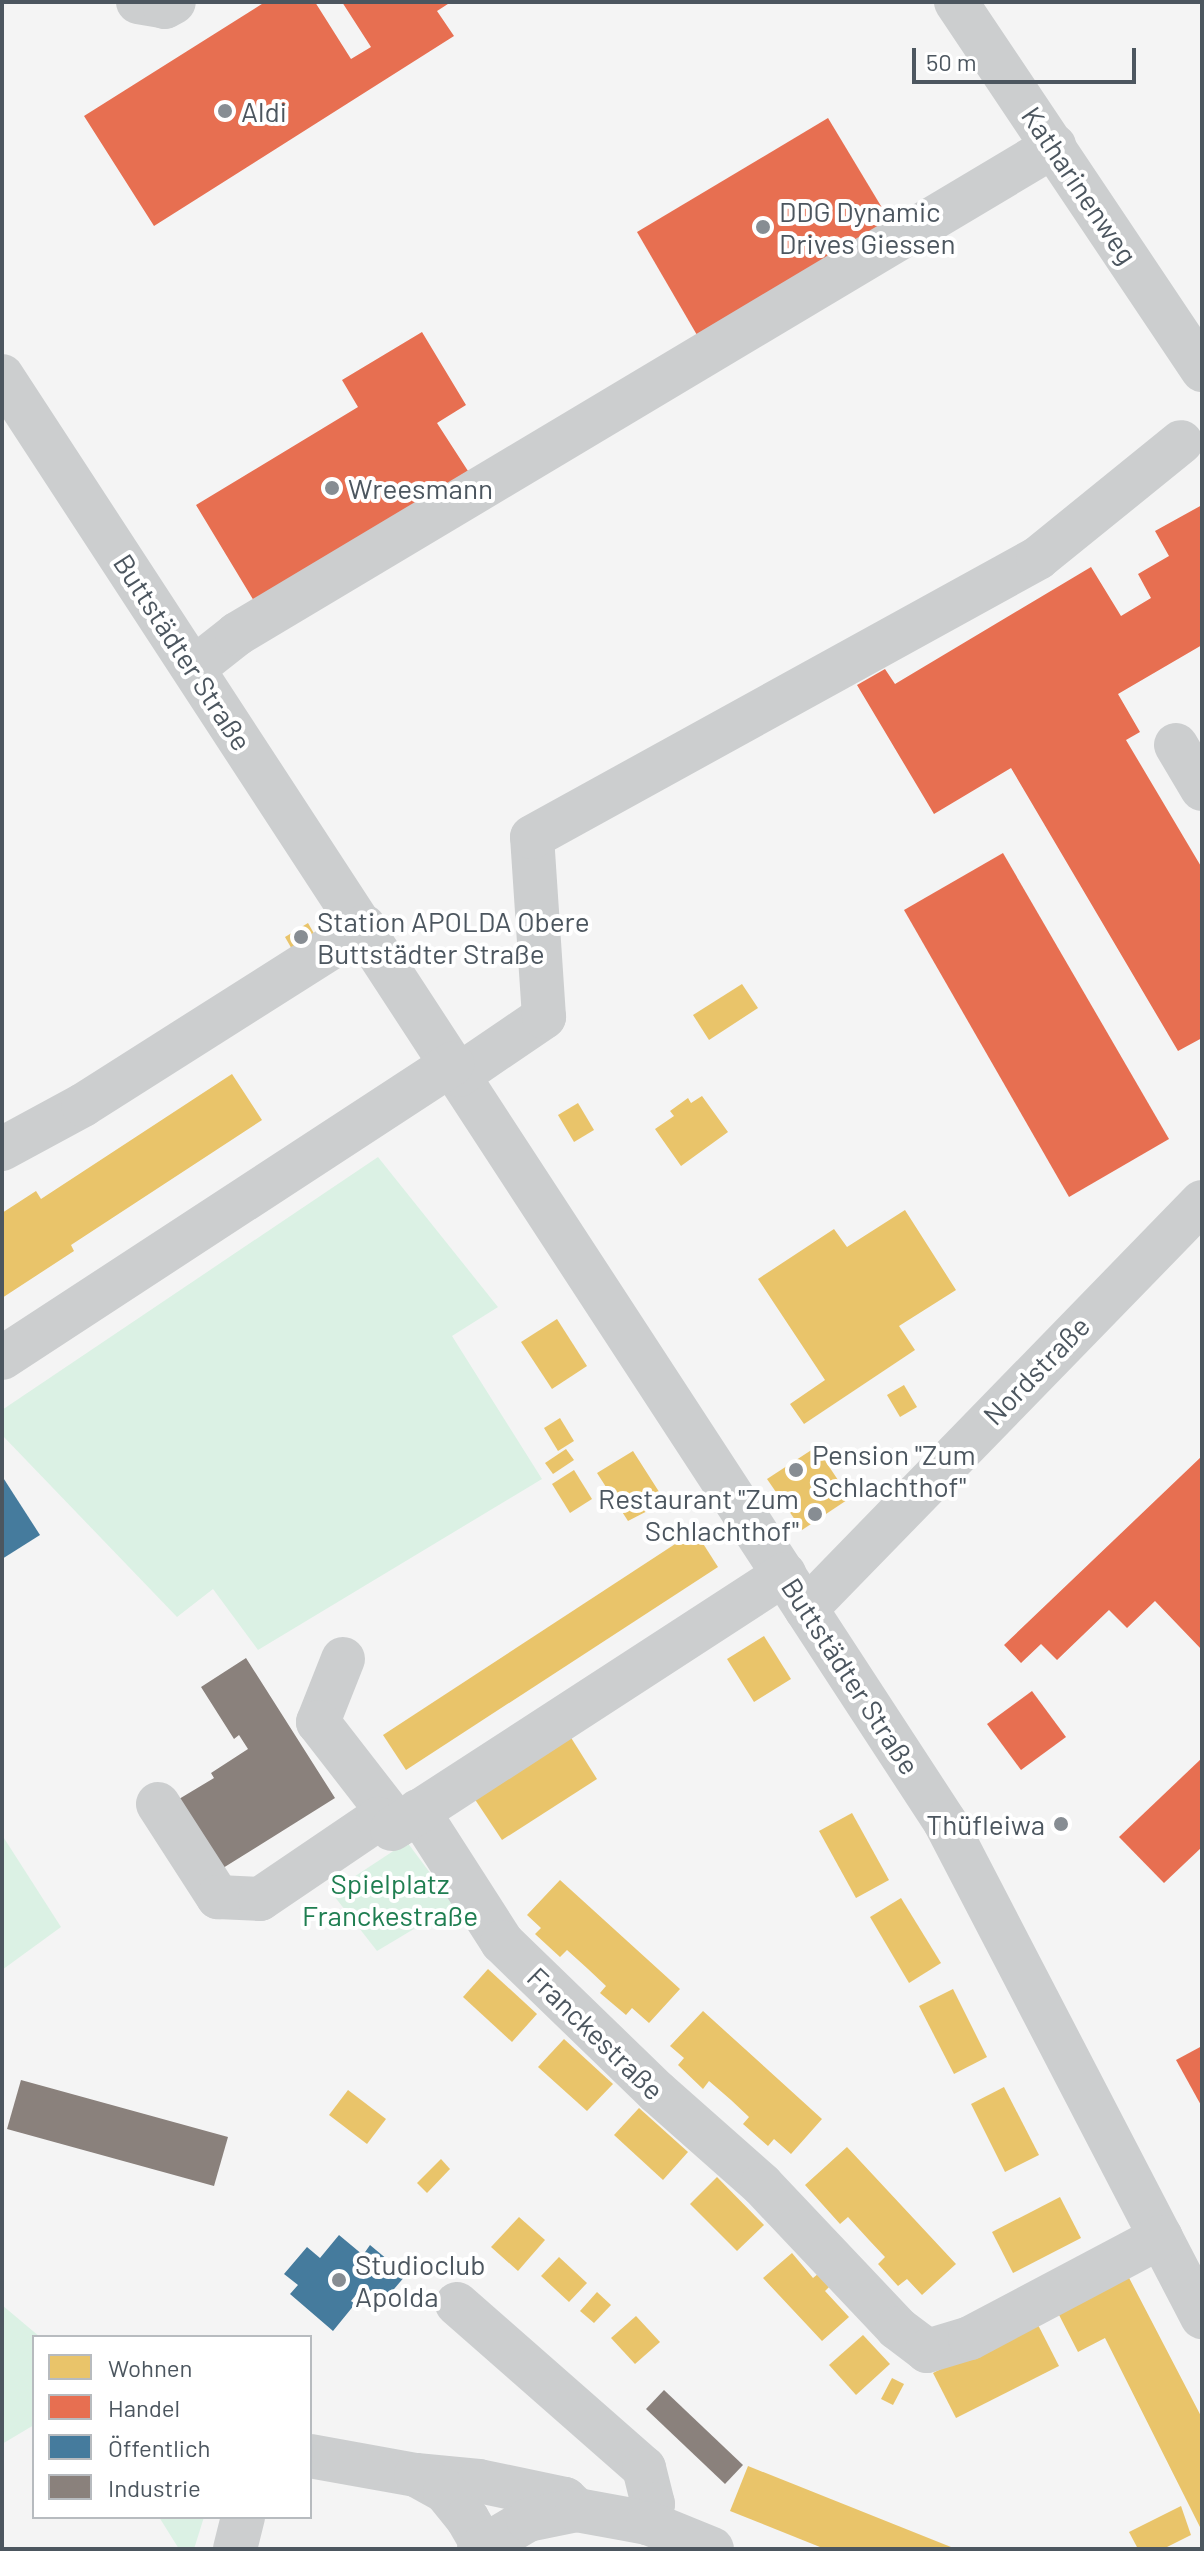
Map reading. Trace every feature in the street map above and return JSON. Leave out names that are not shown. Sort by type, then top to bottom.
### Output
[{"type":"street","points":[[138,2],[165,7],[174,2]]},
{"type":"street","name":"Katharinenweg","points":[[956,2],[1202,370]]},
{"type":"street","points":[[194,668],[237,634],[1054,146]]},
{"type":"street","name":"Buttstädter Straße","points":[[2,376],[364,927],[963,1851],[1202,2317]]},
{"type":"street","points":[[2,1358],[455,1070],[544,1017],[532,837],[1038,558],[1181,442]]},
{"type":"street","points":[[1176,745],[1202,789]]},
{"type":"street","points":[[2,1149],[83,1105],[364,927]]},
{"type":"street","name":"Nordstraße","points":[[795,1591],[1202,1202]]},
{"type":"street","points":[[158,1804],[218,1897],[260,1899],[378,1819],[403,1822],[795,1591]]},
{"type":"street","points":[[343,1659],[318,1722],[403,1822]]},
{"type":"street","name":"Franckestraße","points":[[403,1822],[502,1942],[657,2092],[762,2185],[897,2328],[927,2351],[970,2338],[1161,2237]]},
{"type":"street","points":[[457,2304],[644,2468],[653,2504],[648,2523]]},
{"type":"street","points":[[312,2456],[416,2475],[479,2481],[565,2499],[577,2510]]},
{"type":"street","points":[[416,2475],[445,2491],[467,2518],[481,2548],[528,2520],[577,2510],[648,2523],[712,2549]]},
{"type":"street","points":[[235,2549],[242,2519]]},
{"type":"green space","points":[[378,1157],[498,1307],[452,1336],[542,1479],[258,1650],[213,1589],[177,1617],[2,1435],[2,1410]]},
{"type":"green space","points":[[2,1835],[61,1927],[2,1970]]},
{"type":"green space","name":"Spielplatz Franckestraße","points":[[407,1842],[454,1905],[377,1951],[331,1892]]},
{"type":"green space","points":[[2,2305],[38,2335],[32,2335],[32,2426],[2,2444]]},
{"type":"green space","points":[[160,2519],[203,2519],[194,2549],[179,2549]]},
{"type":"building: Wohnen","name":"Station APOLDA Obere Buttstädter Straße","points":[[308,923],[316,937],[293,951],[285,937]]},
{"type":"building: Wohnen","points":[[742,984],[758,1008],[709,1040],[693,1015]]},
{"type":"building: Wohnen","points":[[232,1074],[262,1120],[71,1245],[74,1251],[2,1298],[2,1213],[36,1191],[41,1199]]},
{"type":"building: Wohnen","points":[[702,1096],[728,1132],[681,1166],[655,1129],[674,1116],[670,1111],[688,1098],[691,1103]]},
{"type":"building: Wohnen","points":[[578,1103],[594,1130],[574,1142],[558,1115]]},
{"type":"building: Wohnen","points":[[905,1210],[956,1290],[899,1326],[915,1350],[804,1424],[790,1404],[825,1380],[758,1279],[834,1229],[847,1247]]},
{"type":"building: Wohnen","points":[[557,1319],[587,1366],[552,1389],[521,1342]]},
{"type":"building: Wohnen","points":[[904,1385],[917,1407],[900,1417],[887,1395]]},
{"type":"building: Wohnen","points":[[560,1418],[574,1441],[558,1451],[544,1428]]},
{"type":"building: Wohnen","points":[[816,1447],[850,1498],[802,1530],[767,1479]]},
{"type":"building: Wohnen","points":[[566,1449],[574,1460],[553,1474],[545,1463]]},
{"type":"building: Wohnen","points":[[633,1451],[663,1498],[655,1503],[657,1506],[628,1521],[597,1473]]},
{"type":"building: Wohnen","points":[[574,1470],[592,1499],[570,1513],[552,1484]]},
{"type":"building: Wohnen","points":[[695,1531],[718,1567],[406,1770],[383,1735]]},
{"type":"building: Wohnen","points":[[764,1636],[791,1679],[754,1702],[727,1659]]},
{"type":"building: Wohnen","points":[[570,1736],[597,1779],[502,1840],[474,1798]]},
{"type":"building: Wohnen","points":[[852,1813],[889,1880],[856,1898],[819,1831]]},
{"type":"building: Wohnen","points":[[560,1880],[680,1989],[649,2023],[632,2008],[626,2015],[600,1993],[606,1986],[567,1950],[560,1957],[535,1934],[541,1928],[527,1915]]},
{"type":"building: Wohnen","points":[[901,1898],[941,1963],[909,1983],[870,1917]]},
{"type":"building: Wohnen","points":[[488,1969],[537,2014],[512,2042],[463,1997]]},
{"type":"building: Wohnen","points":[[953,1989],[987,2057],[954,2074],[919,2006]]},
{"type":"building: Wohnen","points":[[703,2011],[822,2119],[791,2154],[774,2139],[768,2146],[743,2124],[749,2117],[731,2100],[709,2081],[703,2089],[678,2065],[684,2058],[670,2046]]},
{"type":"building: Wohnen","points":[[564,2039],[613,2084],[587,2111],[538,2067]]},
{"type":"building: Wohnen","points":[[1004,2087],[1039,2155],[1005,2172],[971,2104]]},
{"type":"building: Wohnen","points":[[348,2090],[386,2119],[367,2144],[329,2115]]},
{"type":"building: Wohnen","points":[[639,2108],[688,2152],[663,2180],[614,2135]]},
{"type":"building: Wohnen","points":[[847,2147],[956,2264],[922,2295],[907,2279],[898,2286],[878,2264],[885,2257],[848,2217],[840,2224],[805,2185]]},
{"type":"building: Wohnen","points":[[441,2159],[450,2169],[427,2193],[417,2183]]},
{"type":"building: Wohnen","points":[[717,2177],[764,2225],[737,2251],[690,2204]]},
{"type":"building: Wohnen","points":[[1060,2197],[1081,2238],[1013,2273],[992,2232]]},
{"type":"building: Wohnen","points":[[519,2217],[545,2240],[518,2271],[491,2247]]},
{"type":"building: Wohnen","points":[[792,2253],[813,2278],[824,2269],[835,2281],[825,2291],[849,2317],[822,2341],[763,2278]]},
{"type":"building: Wohnen","points":[[559,2257],[587,2283],[569,2302],[541,2276]]},
{"type":"building: Wohnen","points":[[1126,2272],[1202,2418],[1202,2531],[1105,2338],[1078,2352],[1058,2313]]},
{"type":"building: Wohnen","points":[[597,2292],[611,2305],[594,2323],[580,2311]]},
{"type":"building: Wohnen","points":[[636,2316],[660,2342],[635,2364],[611,2338]]},
{"type":"building: Wohnen","points":[[1036,2321],[1059,2366],[956,2418],[933,2373]]},
{"type":"building: Wohnen","points":[[863,2335],[890,2364],[856,2395],[829,2365]]},
{"type":"building: Wohnen","points":[[892,2378],[904,2384],[893,2405],[881,2399]]},
{"type":"building: Wohnen","points":[[748,2466],[956,2549],[825,2549],[730,2511]]},
{"type":"building: Wohnen","points":[[1181,2506],[1191,2535],[1163,2549],[1138,2549],[1129,2532]]},
{"type":"building: Handel","points":[[265,2],[315,2],[351,59],[371,47],[342,2],[451,2],[437,11],[454,36],[154,226],[84,116]]},
{"type":"building: Handel","name":"DDG Dynamic Drives Giessen","points":[[828,118],[890,221],[697,335],[637,232]]},
{"type":"building: Handel","name":"Wreesmann","points":[[422,332],[466,405],[437,423],[468,471],[254,601],[196,505],[358,407],[342,380]]},
{"type":"building: Handel","points":[[1202,505],[1202,645],[1118,694],[1140,732],[1126,740],[1202,868],[1202,1038],[1178,1051],[1011,768],[934,814],[857,685],[885,669],[895,684],[1091,567],[1121,616],[1151,598],[1138,574],[1169,556],[1155,531]]},
{"type":"building: Handel","points":[[1003,853],[1169,1139],[1069,1197],[904,910]]},
{"type":"building: Handel","points":[[1202,1456],[1202,1650],[1155,1601],[1127,1628],[1109,1610],[1057,1660],[1041,1644],[1021,1663],[1004,1645]]},
{"type":"building: Handel","points":[[1032,1691],[1066,1737],[1021,1770],[987,1724]]},
{"type":"building: Handel","points":[[1202,1758],[1202,1847],[1164,1883],[1119,1837]]},
{"type":"building: Handel","points":[[1202,2046],[1202,2107],[1176,2060]]},
{"type":"building: Öffentlich","points":[[2,1476],[40,1535],[2,1559]]},
{"type":"building: Öffentlich","points":[[339,2235],[363,2255],[370,2245],[406,2275],[383,2302],[364,2285],[351,2301],[355,2304],[333,2331],[290,2294],[298,2285],[284,2274],[307,2247],[320,2258]]},
{"type":"building: Industrie","points":[[246,1658],[335,1798],[223,1868],[179,1799],[214,1778],[211,1773],[248,1749],[239,1735],[234,1739],[201,1687]]},
{"type":"building: Industrie","points":[[21,2080],[228,2137],[214,2186],[7,2129]]},
{"type":"building: Industrie","points":[[664,2390],[743,2465],[725,2484],[646,2409]]},
{"type":"place","name":"Aldi","points":[[225,111]]},
{"type":"place","name":"DDG Dynamic Drives Giessen","points":[[763,227]]},
{"type":"place","name":"Wreesmann","points":[[332,488]]},
{"type":"place","name":"Station APOLDA Obere Buttstädter Straße","points":[[301,937]]},
{"type":"place","name":"Pension \"Zum Schlachthof\"","points":[[796,1470]]},
{"type":"place","name":"Restaurant \"Zum Schlachthof\"","points":[[815,1514]]},
{"type":"place","name":"Thüfleiwa","points":[[1061,1824]]},
{"type":"place","name":"Studioclub Apolda","points":[[339,2280]]}]
